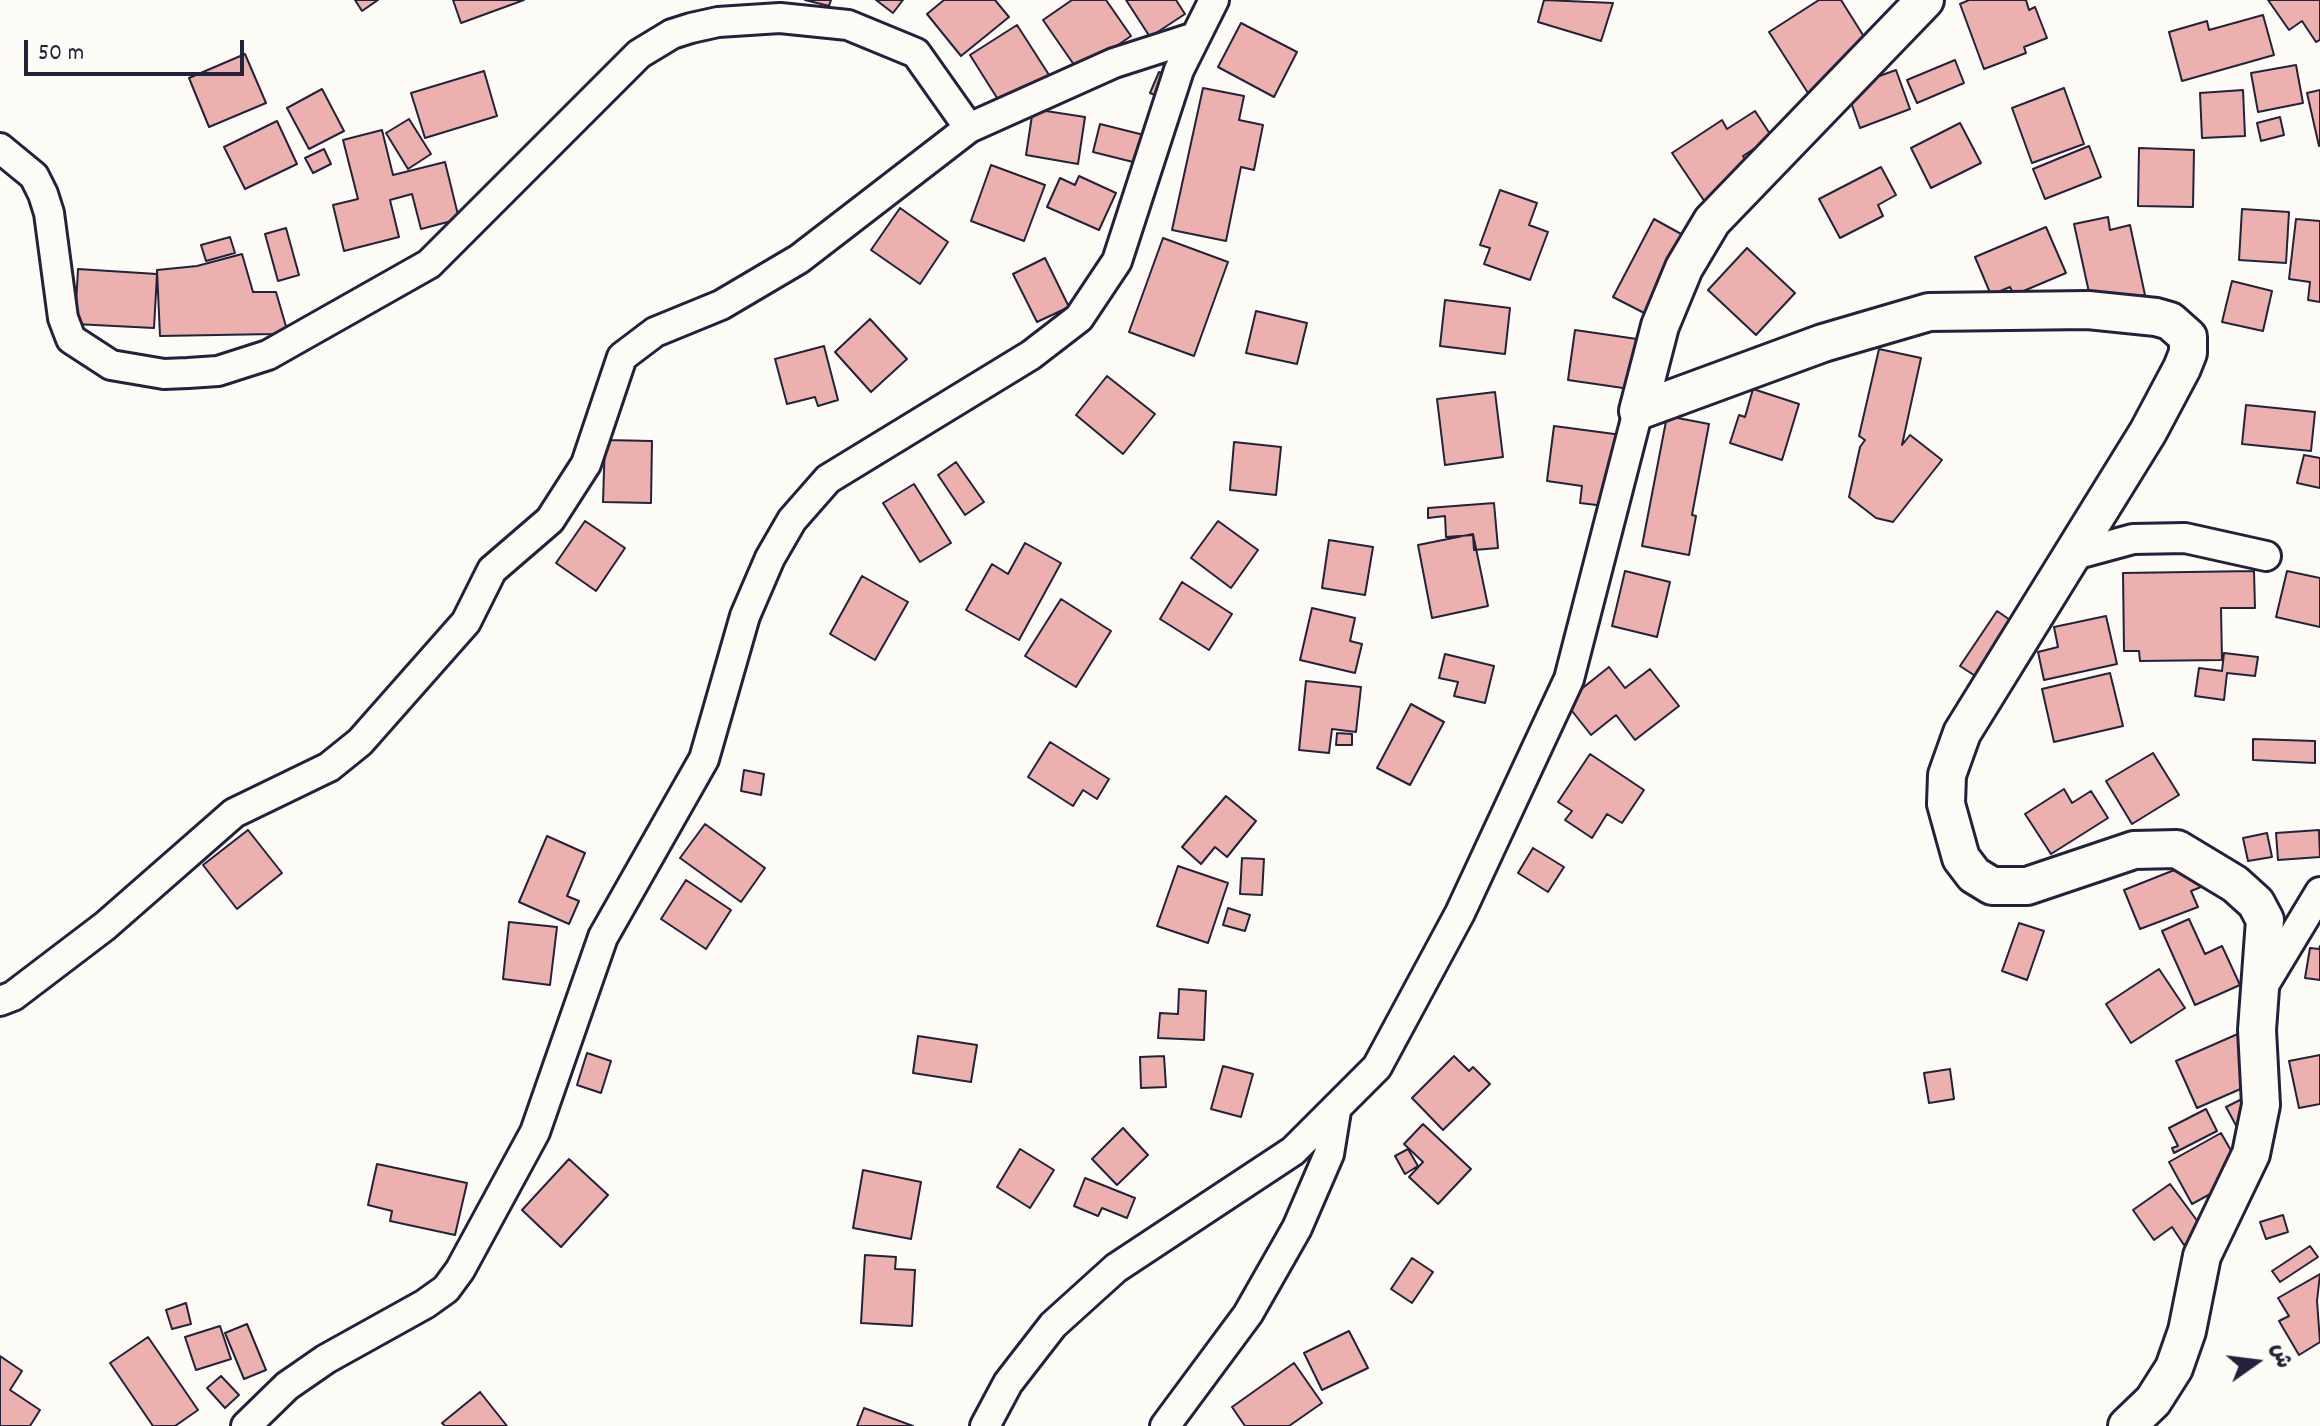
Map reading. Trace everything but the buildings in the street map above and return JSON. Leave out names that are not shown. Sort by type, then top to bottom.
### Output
[{"type":"street","points":[[985,1426],[1008,1383],[1053,1325],[1116,1268],[1293,1151],[1377,1067],[1460,913],[1569,679],[1660,326],[1684,268],[1712,221],[1925,0]]},
{"type":"street","points":[[246,1426],[287,1386],[425,1304],[446,1289],[460,1270],[535,1132],[603,937],[704,759],[745,616],[770,558],[792,520],[828,479],[1031,355],[1079,318],[1117,261],[1179,70],[1206,4]]},
{"type":"street","points":[[0,148],[34,176],[43,194],[49,213],[58,294],[71,339],[111,365],[164,374],[218,371],[268,355],[429,264],[639,54],[672,34],[691,28],[718,22],[780,18],[848,25],[916,53],[969,128]]},
{"type":"street","points":[[0,1001],[13,996],[105,926],[234,813],[329,767],[360,742],[466,622],[492,570],[550,520],[586,464],[622,357],[655,332],[721,305],[799,259],[969,128],[1114,63],[1195,37]]},
{"type":"street","points":[[1638,411],[1823,343],[1929,312],[2056,308],[2170,321],[2188,337],[2188,353],[2148,432],[1962,733],[1947,775],[1946,804],[1961,858],[1974,875],[1992,886],[2010,888],[2045,881],[2134,850],[2177,849],[2215,870],[2256,903],[2265,920],[2267,937],[2258,995],[2261,1105],[2251,1154],[2202,1256],[2187,1331],[2174,1368],[2153,1401],[2127,1426]]},
{"type":"street","points":[[2074,555],[2133,539],[2185,538],[2266,556]]},
{"type":"street","points":[[2258,995],[2320,892]]},
{"type":"street","points":[[1165,1426],[1248,1314],[1297,1228],[1329,1154],[1336,1111]]}]
